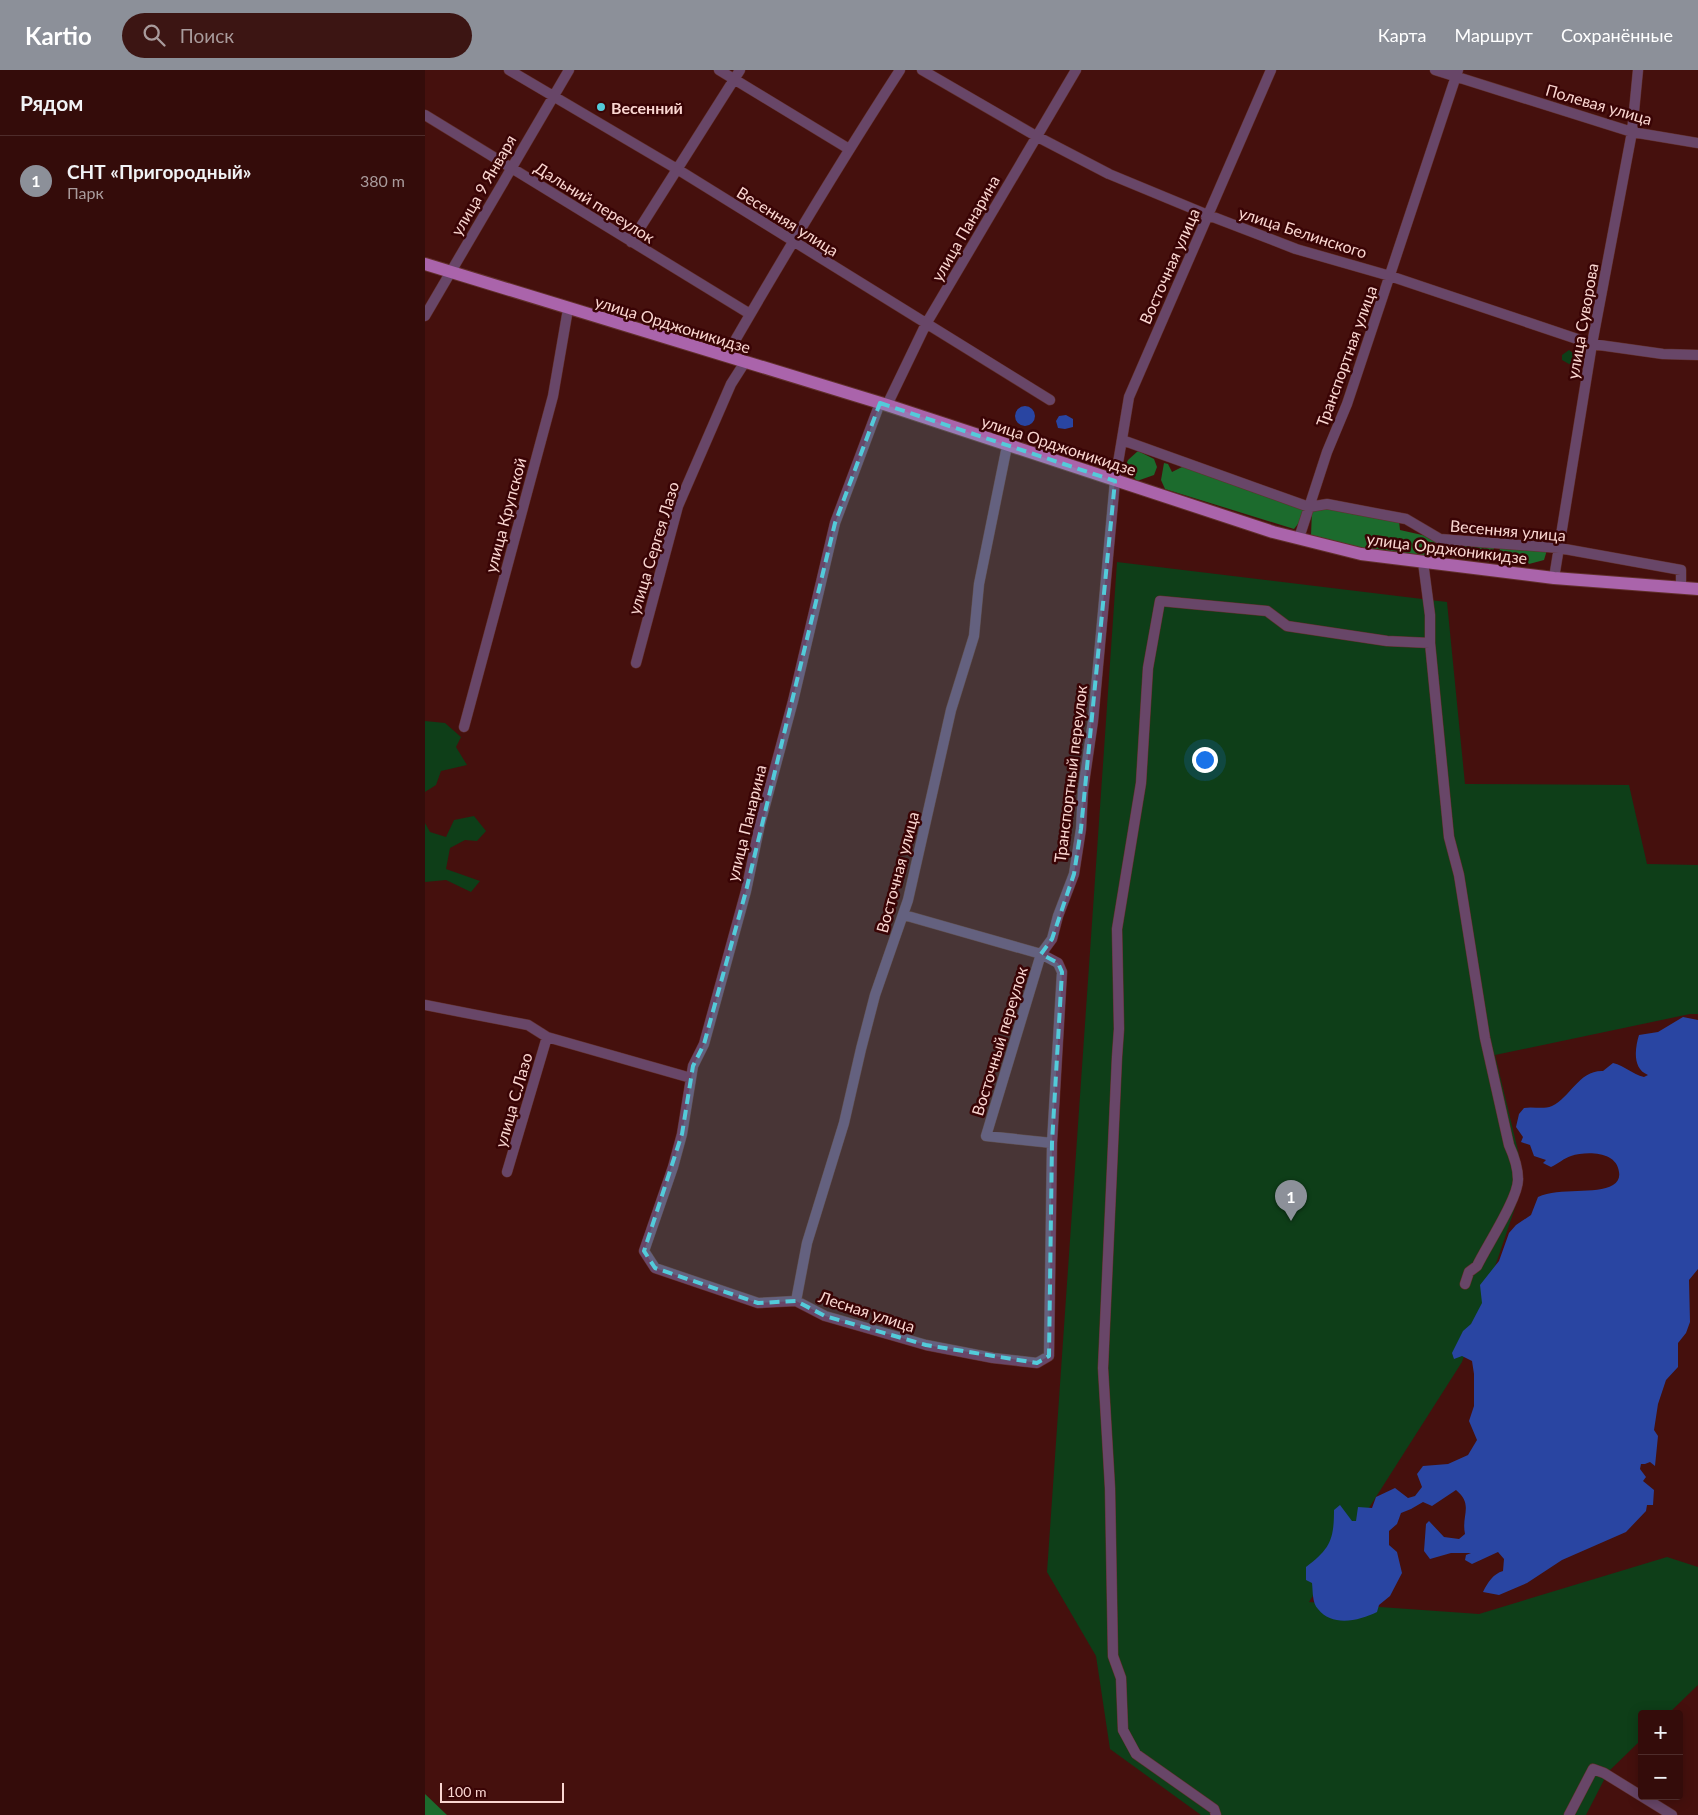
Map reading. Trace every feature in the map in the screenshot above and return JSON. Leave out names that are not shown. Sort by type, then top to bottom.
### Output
[{"type":"main road","name":"улица Орджоникидзе","points":[[425,264],[884,404],[1273,532],[1361,554],[1554,578],[1698,589]]},
{"type":"street","name":"Весенняя улица","points":[[509,70],[677,169],[792,242],[1050,400]]},
{"type":"street","name":"улица 9 Января","points":[[425,316],[569,70]]},
{"type":"street","points":[[719,70],[737,75],[849,149]]},
{"type":"street","points":[[726,356],[792,242],[900,70]]},
{"type":"street","name":"улица Белинского","points":[[922,70],[1036,136],[1109,174],[1207,215],[1296,249],[1390,276],[1592,344],[1663,354],[1698,355]]},
{"type":"street","name":"улица Панарина","points":[[644,1251],[673,1167],[682,1134],[693,1066],[704,1044],[746,891],[760,824],[793,701],[835,523],[884,404],[926,324],[1076,70]]},
{"type":"street","name":"Восточная улица","points":[[1115,481],[1129,397],[1271,70]]},
{"type":"street","name":"Полевая улица","points":[[1435,70],[1457,74],[1631,132],[1698,143]]},
{"type":"street","name":"улица Суворова","points":[[1554,578],[1592,344],[1631,132],[1638,70]]},
{"type":"street","name":"Транспортная улица","points":[[1299,538],[1327,452],[1347,404],[1457,74]]},
{"type":"street","points":[[631,242],[737,75]]},
{"type":"street","name":"Дальний переулок","points":[[425,115],[750,314]]},
{"type":"street","name":"улица Крупской","points":[[464,727],[553,396],[568,309]]},
{"type":"street","name":"улица Сергея Лазо","points":[[635,663],[678,506],[731,384],[745,362]]},
{"type":"street","name":"Весенняя улица","points":[[1121,440],[1309,507],[1327,504],[1406,519],[1440,539],[1559,548],[1681,570],[1681,588]]},
{"type":"street","name":"Восточная улица","points":[[796,1301],[807,1243],[844,1123],[875,994],[904,915],[951,710],[974,636],[979,584],[1007,446]]},
{"type":"street","name":"Транспортный переулок","points":[[1041,954],[1052,939],[1057,916],[1074,874],[1080,838],[1083,790],[1093,722],[1115,481]]},
{"type":"street","points":[[1423,562],[1430,615],[1430,643],[1449,837],[1459,875],[1485,1038],[1509,1145],[1515,1158],[1519,1180],[1513,1200],[1477,1266],[1469,1272],[1465,1284]]},
{"type":"street","points":[[1216,1815],[1214,1809],[1137,1754],[1123,1730],[1121,1678],[1113,1656],[1110,1488],[1103,1368],[1119,1030],[1117,930],[1141,784],[1148,668],[1156,620],[1160,601],[1267,611],[1287,626],[1387,641],[1430,643]]},
{"type":"street","name":"Восточный переулок","points":[[904,915],[1041,954],[986,1136],[1052,1143]]},
{"type":"street","points":[[1041,954],[1058,963],[1062,972],[1052,1143]]},
{"type":"street","points":[[425,1005],[527,1025],[547,1037],[691,1078]]},
{"type":"street","name":"улица С.Лазо","points":[[507,1172],[547,1037]]},
{"type":"street","name":"Лесная улица","points":[[644,1251],[655,1268],[759,1303],[796,1301],[825,1316],[926,1345],[993,1358],[1037,1364],[1049,1356],[1052,1143]]},
{"type":"street","points":[[1569,1815],[1593,1769],[1605,1773],[1672,1815]]},
{"type":"highlighted area","points":[[880,403],[1115,481],[1081,829],[1074,874],[1052,939],[1041,954],[1058,963],[1062,972],[1052,1143],[1049,1356],[1037,1363],[926,1345],[825,1316],[796,1301],[758,1303],[655,1268],[644,1251],[682,1134],[693,1066],[704,1044],[746,891],[835,523]]},
{"type":"green space","points":[[1569,350],[1578,357],[1576,362],[1569,364],[1562,360],[1562,355]]},
{"type":"green space","points":[[1138,451],[1154,459],[1157,467],[1154,475],[1137,481],[1125,467],[1128,460]]},
{"type":"green space","points":[[1164,463],[1168,464],[1172,472],[1186,465],[1305,508],[1301,520],[1294,529],[1165,489],[1161,480]]},
{"type":"green space","points":[[1326,507],[1399,521],[1400,530],[1431,537],[1436,542],[1426,556],[1370,550],[1311,535],[1312,511]]},
{"type":"green space","points":[[1444,543],[1494,548],[1493,562],[1449,557],[1444,551]]},
{"type":"green space","points":[[1500,547],[1547,550],[1544,560],[1529,564],[1523,556],[1498,563]]},
{"type":"green space","points":[[1117,562],[1447,602],[1465,784],[1629,785],[1647,864],[1698,865],[1698,1014],[1690,1014],[1495,1055],[1520,1159],[1522,1187],[1499,1255],[1462,1362],[1309,1602],[1479,1614],[1667,1557],[1698,1567],[1698,1685],[1672,1710],[1638,1710],[1638,1743],[1608,1772],[1586,1815],[1201,1815],[1110,1749],[1096,1656],[1047,1572]]},
{"type":"green space","points":[[425,721],[445,723],[461,737],[456,747],[467,765],[441,771],[436,785],[425,792]]},
{"type":"green space","points":[[474,816],[486,831],[477,841],[465,840],[450,848],[446,869],[480,881],[471,892],[446,880],[425,882],[425,823],[430,832],[446,837],[454,820]]},
{"type":"green space","points":[[425,1794],[447,1815],[425,1815]]},
{"type":"water","points":[[1021,406],[1029,406],[1035,412],[1035,420],[1029,426],[1021,426],[1015,420],[1015,412]]},
{"type":"water","points":[[1066,415],[1073,419],[1073,427],[1058,428],[1056,421],[1059,416]]},
{"type":"water","points":[[1683,1017],[1698,1020],[1698,1269],[1689,1280],[1690,1322],[1686,1333],[1678,1343],[1678,1367],[1666,1380],[1658,1404],[1654,1430],[1658,1436],[1655,1466],[1650,1462],[1641,1464],[1640,1469],[1646,1477],[1643,1481],[1654,1490],[1653,1505],[1647,1505],[1646,1511],[1626,1532],[1562,1560],[1527,1583],[1499,1595],[1483,1592],[1491,1579],[1503,1571],[1504,1559],[1498,1552],[1472,1564],[1465,1560],[1466,1555],[1471,1553],[1451,1553],[1430,1559],[1424,1551],[1426,1524],[1429,1521],[1444,1537],[1459,1539],[1465,1534],[1466,1506],[1461,1495],[1456,1490],[1432,1506],[1423,1502],[1401,1513],[1397,1524],[1389,1531],[1389,1545],[1397,1552],[1402,1573],[1390,1596],[1379,1605],[1377,1612],[1362,1618],[1346,1621],[1324,1615],[1315,1604],[1312,1583],[1306,1580],[1306,1567],[1321,1555],[1329,1543],[1333,1529],[1334,1510],[1340,1505],[1352,1521],[1356,1521],[1358,1507],[1372,1508],[1376,1497],[1395,1488],[1408,1498],[1415,1496],[1422,1487],[1417,1474],[1423,1466],[1448,1464],[1468,1455],[1477,1440],[1469,1421],[1474,1406],[1472,1361],[1462,1356],[1454,1359],[1452,1353],[1463,1331],[1471,1324],[1482,1303],[1480,1285],[1499,1261],[1509,1233],[1516,1225],[1531,1215],[1538,1197],[1557,1192],[1597,1190],[1613,1185],[1618,1180],[1617,1165],[1607,1156],[1600,1154],[1577,1154],[1551,1167],[1543,1163],[1546,1160],[1534,1156],[1530,1145],[1521,1142],[1523,1137],[1516,1127],[1519,1114],[1524,1108],[1552,1106],[1565,1097],[1581,1079],[1595,1072],[1603,1071],[1613,1063],[1640,1076],[1648,1075],[1639,1068],[1637,1063],[1636,1046],[1639,1035],[1658,1032]]},
{"type":"place","name":"Весенний","points":[[601,107]]},
{"type":"place","name":"СНТ «Пригородный»","points":[[1291,1221]]}]
